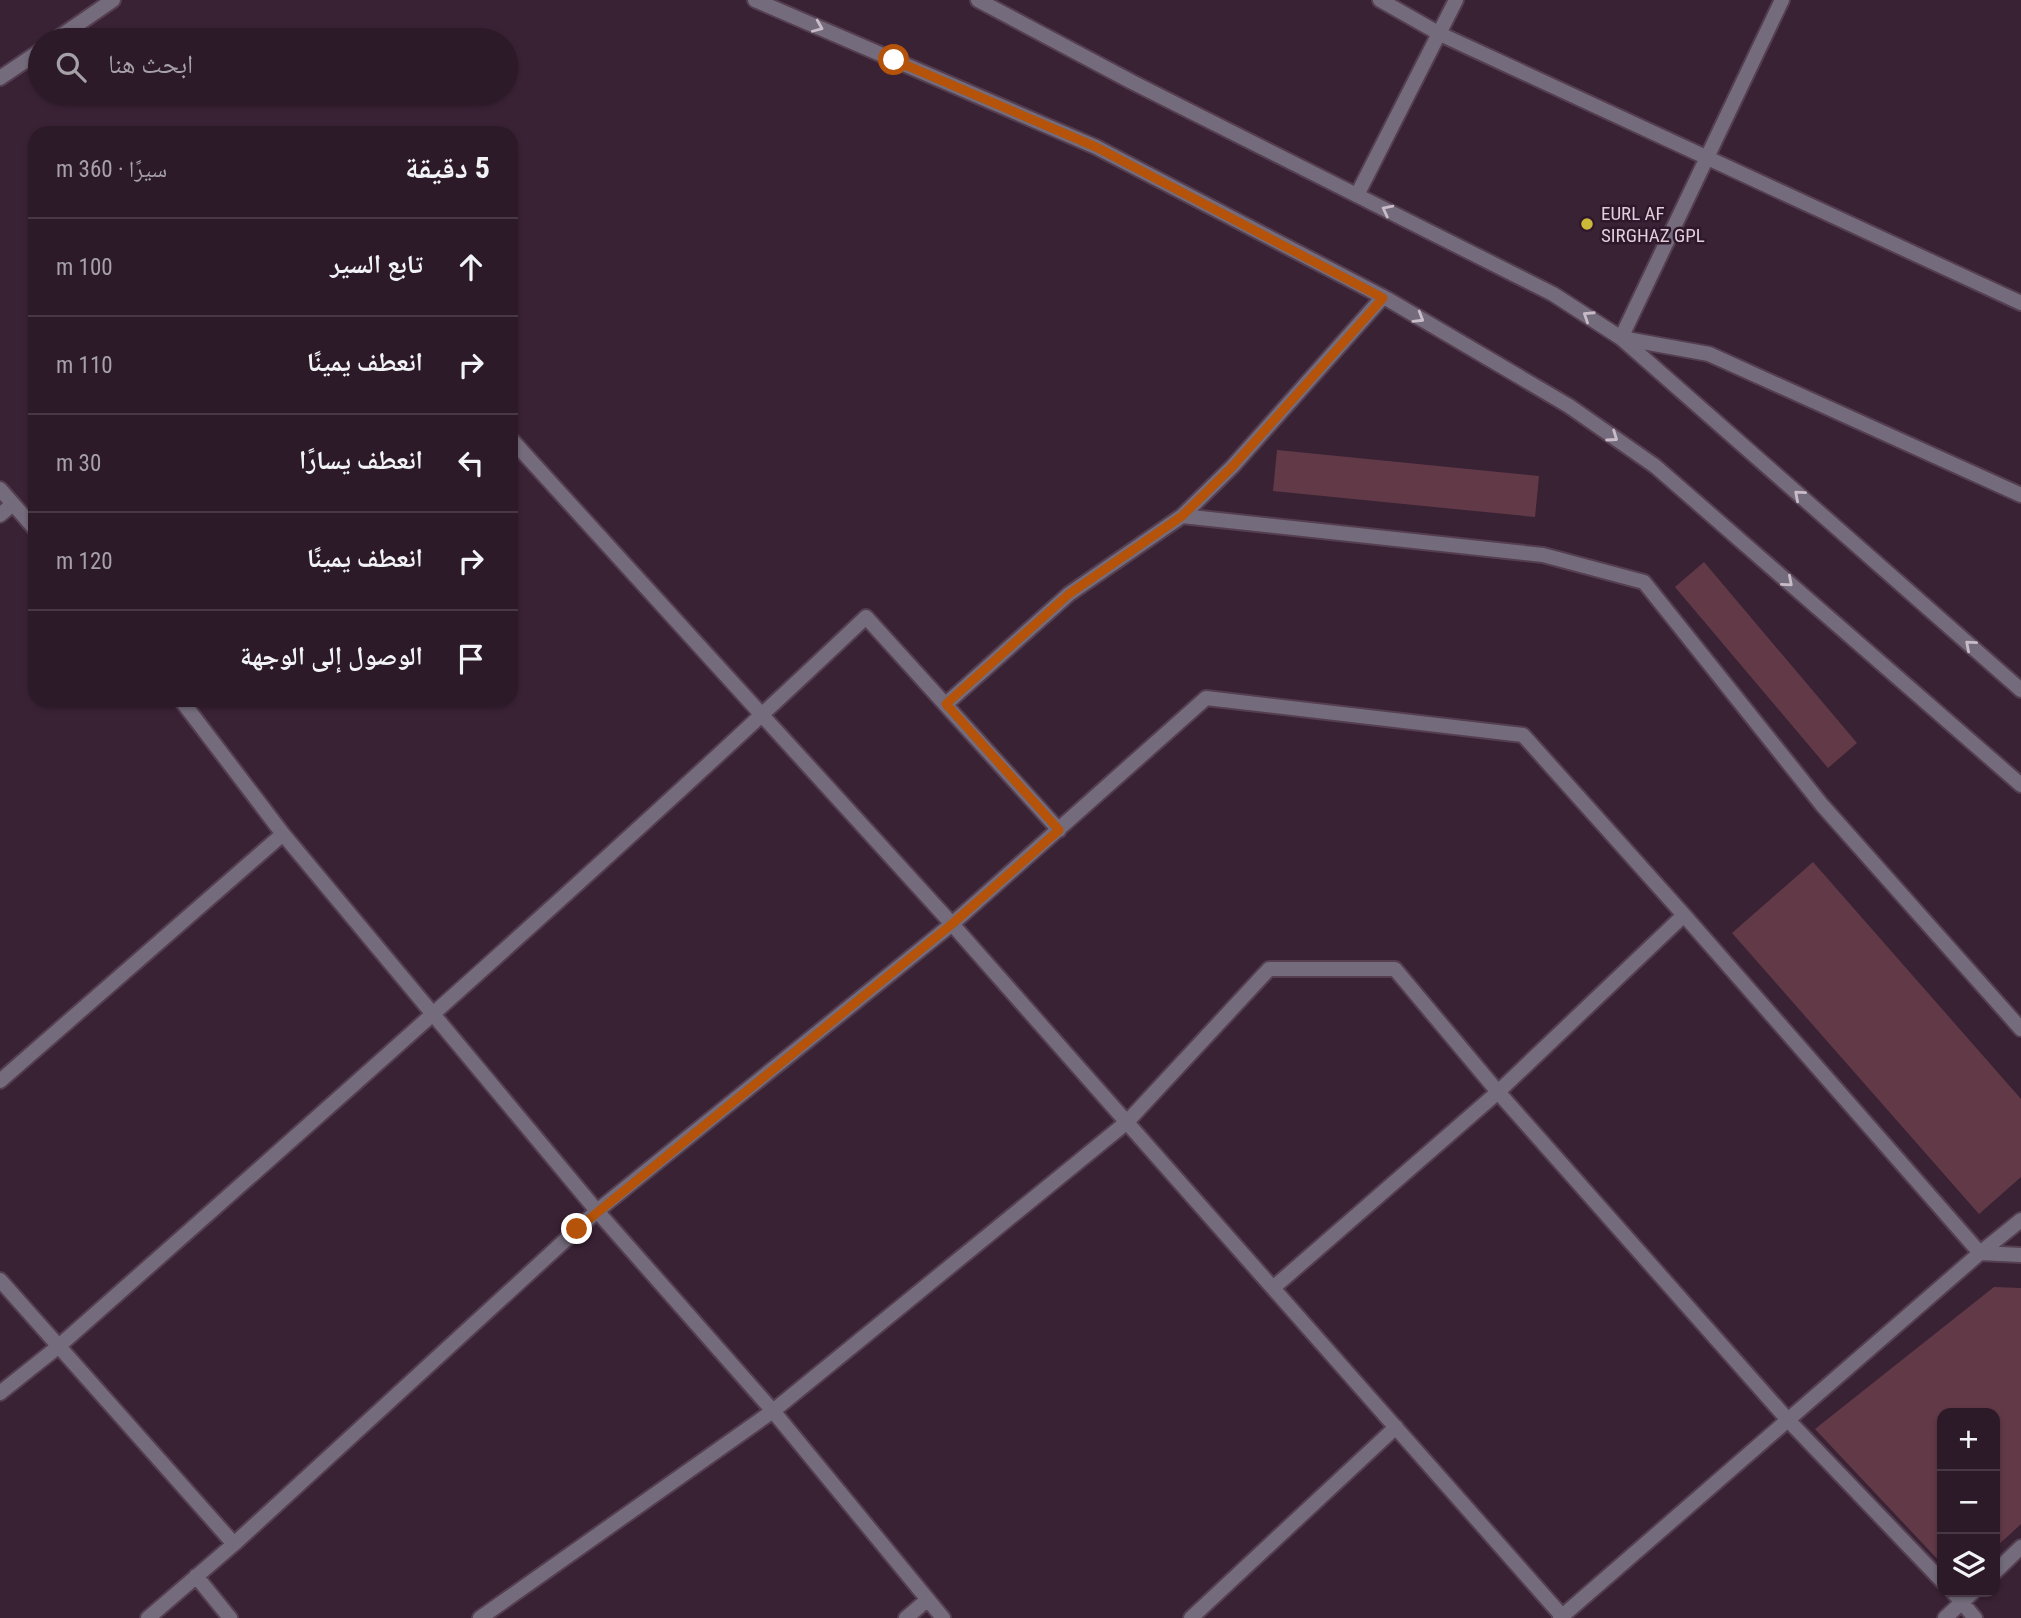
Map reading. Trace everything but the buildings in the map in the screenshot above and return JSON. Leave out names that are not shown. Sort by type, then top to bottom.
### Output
[{"type":"street","points":[[72,28],[113,0]]},
{"type":"street","points":[[755,0],[1096,147],[1383,298],[1569,406],[1655,466],[2021,785]]},
{"type":"street","points":[[978,0],[1132,82],[1553,294],[1621,338],[2021,690]]},
{"type":"street","points":[[1380,0],[1440,34],[2021,303]]},
{"type":"street","points":[[1357,195],[1456,0]]},
{"type":"street","points":[[1621,338],[1782,0]]},
{"type":"street","points":[[0,79],[28,59]]},
{"type":"street","points":[[946,704],[1069,594],[1182,516],[1233,466],[1383,298]]},
{"type":"street","points":[[1621,338],[1709,355],[2021,495]]},
{"type":"street","points":[[518,447],[952,924],[1561,1617],[2021,1220]]},
{"type":"street","points":[[0,489],[28,521]]},
{"type":"street","points":[[0,514],[13,504]]},
{"type":"street","points":[[1182,516],[1543,555],[1644,582],[1822,805],[2021,1029]]},
{"type":"street","points":[[0,1393],[59,1346],[434,1014],[762,716],[866,617],[1059,830]]},
{"type":"street","points":[[148,1618],[234,1544],[597,1210],[952,924],[1206,698],[1524,735],[1980,1253],[2021,1255]]},
{"type":"street","points":[[186,707],[283,834],[597,1210],[773,1411],[943,1618]]},
{"type":"street","points":[[0,1081],[283,834]]},
{"type":"street","points":[[1273,1288],[1499,1092],[1684,915]]},
{"type":"street","points":[[480,1618],[773,1411],[1127,1122],[1269,969],[1395,970],[1788,1420],[1937,1576]]},
{"type":"street","points":[[0,1280],[234,1544]]},
{"type":"street","points":[[1191,1618],[1396,1427]]},
{"type":"street","points":[[2000,1567],[2021,1547]]},
{"type":"street","points":[[196,1576],[230,1618]]},
{"type":"street","points":[[1945,1618],[1961,1597]]},
{"type":"street","points":[[1964,1597],[1975,1618]]},
{"type":"street","points":[[906,1618],[927,1600]]},
{"type":"place","name":"EURL AF SIRGHAZ GPL","points":[[1587,224]]},
{"type":"route","points":[[577,1229],[597,1210],[952,924],[1059,830],[946,704],[1069,594],[1182,516],[1233,466],[1383,298],[1096,147],[894,60]]}]
